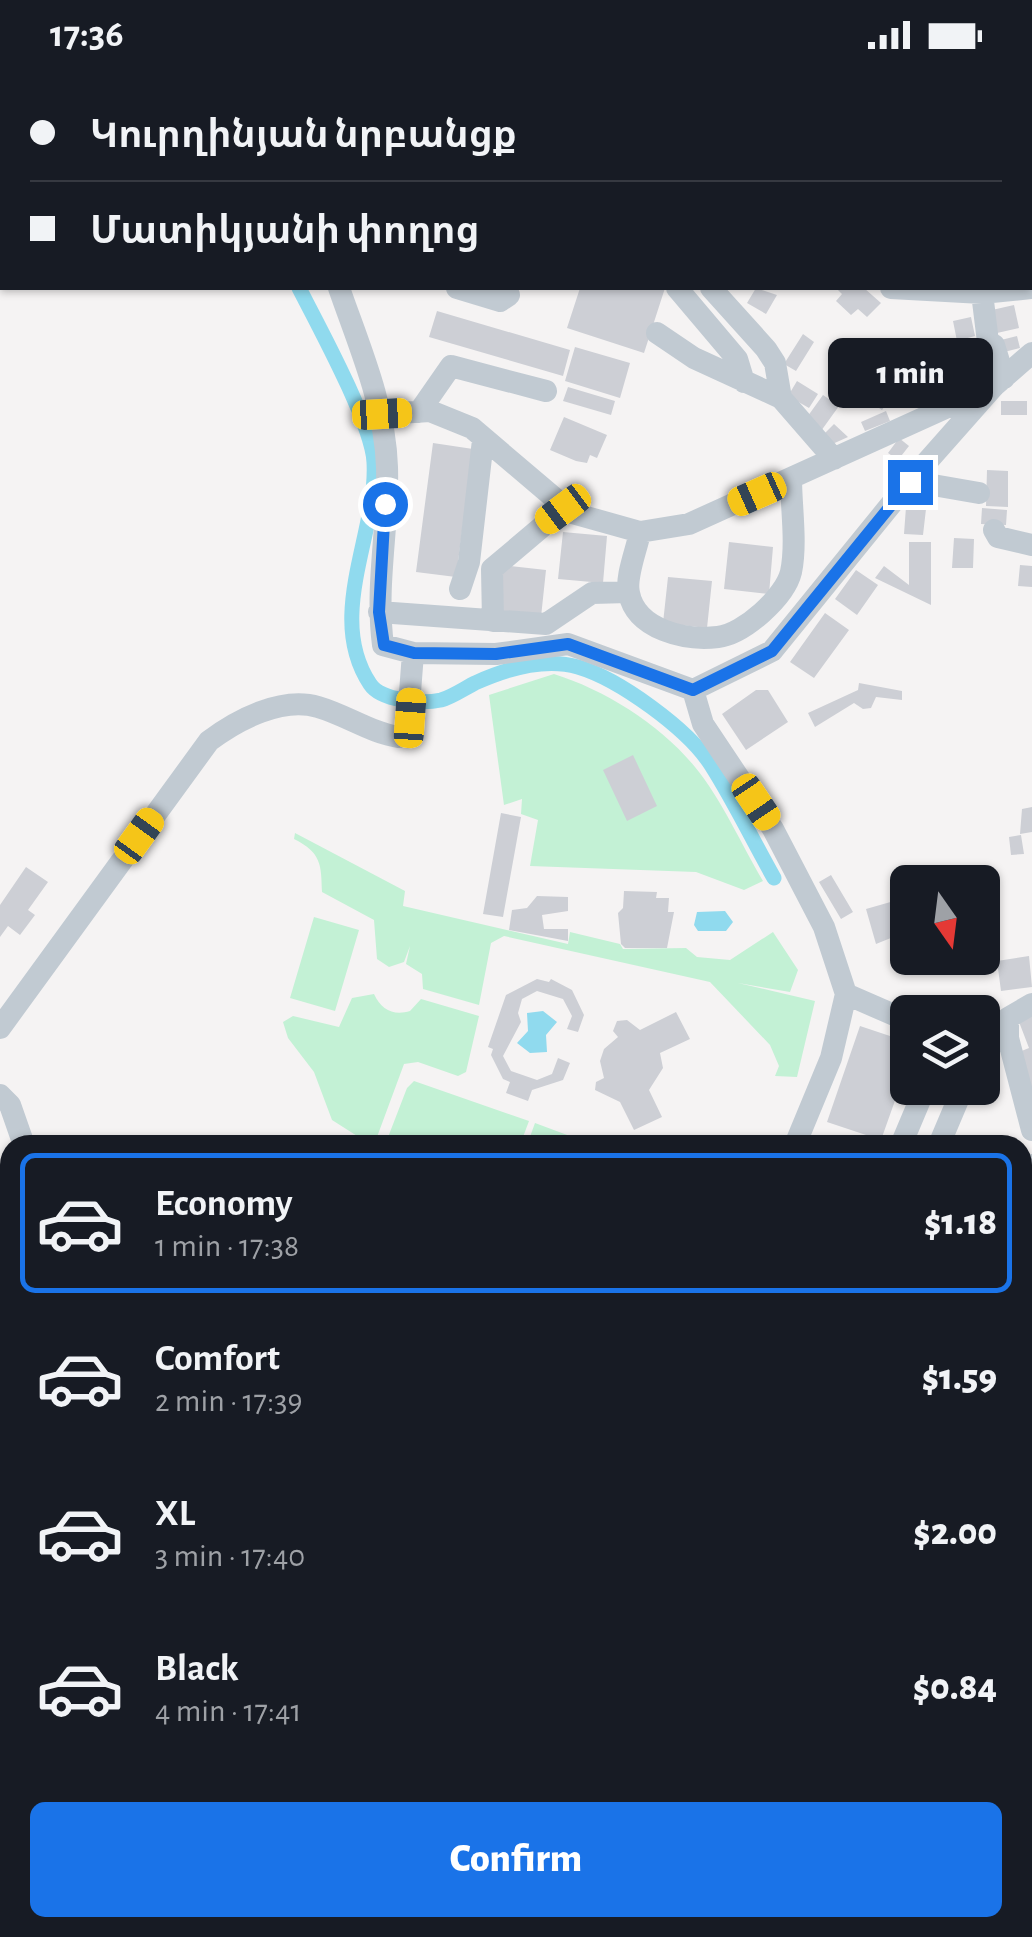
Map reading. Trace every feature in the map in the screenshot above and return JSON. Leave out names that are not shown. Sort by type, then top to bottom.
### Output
[{"type":"street","points":[[339,290],[382,414],[387,468],[379,612],[384,645],[414,653],[496,654],[568,644],[693,690],[772,651],[910,482],[999,382],[1032,353]]},
{"type":"street","points":[[464,290],[500,301],[509,295],[506,290]]},
{"type":"street","points":[[679,290],[737,359],[744,382]]},
{"type":"street","points":[[714,290],[775,363],[780,398]]},
{"type":"street","points":[[936,290],[1007,290]]},
{"type":"street","points":[[982,292],[988,342],[994,344],[999,382]]},
{"type":"street","points":[[657,333],[694,358],[780,398],[834,459]]},
{"type":"street","points":[[419,412],[451,366],[546,391]]},
{"type":"street","points":[[382,414],[430,411],[472,428],[563,509],[640,532],[688,524],[999,382]]},
{"type":"street","points":[[460,589],[469,562],[483,440]]},
{"type":"street","points":[[640,532],[628,592],[653,628],[720,638],[747,624],[781,593],[790,572],[792,478]]},
{"type":"street","points":[[910,482],[979,493]]},
{"type":"street","points":[[493,621],[492,569],[563,509]]},
{"type":"street","points":[[994,530],[998,537],[1032,545]]},
{"type":"street","points":[[379,612],[546,624],[592,593],[628,592]]},
{"type":"street","points":[[0,1028],[209,741],[232,724],[289,705],[315,705],[399,737],[407,732],[410,718],[414,653]]},
{"type":"street","points":[[693,690],[703,724],[773,828],[824,927],[846,994],[830,1058],[800,1135]]},
{"type":"street","points":[[846,994],[890,1013]]},
{"type":"street","points":[[1032,1004],[1008,1018],[1008,1038],[1032,1130]]},
{"type":"street","points":[[1000,1040],[1008,1038]]},
{"type":"street","points":[[0,1096],[10,1105],[20,1135]]},
{"type":"street","points":[[906,1135],[918,1105]]},
{"type":"street","points":[[943,1135],[956,1105]]},
{"type":"green space","points":[[554,674],[593,689],[666,737],[714,794],[763,881],[744,890],[696,872],[530,866],[538,820],[521,814],[522,799],[504,805],[489,695]]},
{"type":"green space","points":[[295,833],[405,891],[403,906],[568,944],[570,932],[620,944],[623,949],[686,948],[697,957],[730,960],[773,932],[798,970],[790,992],[738,983],[815,1001],[797,1077],[775,1076],[779,1066],[770,1045],[710,982],[504,936],[491,943],[479,1005],[423,989],[422,974],[406,964],[410,946],[404,962],[389,967],[377,959],[374,920],[322,892],[318,861],[310,849],[294,839]]},
{"type":"green space","points":[[314,917],[359,930],[335,1011],[290,998]]},
{"type":"green space","points":[[374,994],[384,1008],[393,1012],[410,1011],[421,999],[479,1016],[466,1072],[458,1076],[418,1062],[404,1064],[378,1135],[356,1135],[332,1120],[314,1072],[288,1038],[283,1022],[293,1016],[339,1027],[352,998]]},
{"type":"green space","points":[[414,1081],[529,1121],[524,1135],[389,1135],[407,1088]]},
{"type":"green space","points":[[535,1123],[567,1135],[531,1135]]},
{"type":"water","points":[[725,911],[733,922],[726,931],[698,931],[694,925],[697,912]]},
{"type":"water","points":[[543,1011],[557,1022],[546,1035],[547,1052],[530,1053],[517,1043],[528,1031],[527,1013]]},
{"type":"building","points":[[579,290],[664,290],[644,353],[567,328]]},
{"type":"building","points":[[755,290],[777,295],[766,314],[747,303]]},
{"type":"building","points":[[838,290],[866,290],[881,303],[867,317],[858,309],[851,315],[836,301],[842,294]]},
{"type":"building","points":[[1014,305],[1019,328],[997,333],[992,310]]},
{"type":"building","points":[[437,311],[570,350],[563,376],[429,337]]},
{"type":"building","points":[[971,317],[975,336],[957,341],[953,321]]},
{"type":"building","points":[[803,334],[814,342],[796,371],[784,364]]},
{"type":"building","points":[[1017,336],[1020,348],[1000,353],[997,341]]},
{"type":"building","points":[[575,347],[630,363],[620,398],[565,381]]},
{"type":"building","points":[[876,368],[900,384],[882,410],[858,394]]},
{"type":"building","points":[[797,381],[818,394],[809,408],[788,396]]},
{"type":"building","points":[[568,387],[615,401],[611,415],[563,401]]},
{"type":"building","points":[[823,395],[839,406],[821,431],[805,420]]},
{"type":"building","points":[[1001,401],[1027,401],[1027,415],[1001,415]]},
{"type":"building","points":[[886,411],[890,421],[865,431],[861,422]]},
{"type":"building","points":[[564,417],[607,435],[597,458],[590,455],[587,463],[550,450]]},
{"type":"building","points":[[834,424],[848,437],[828,446],[820,438]]},
{"type":"building","points":[[899,438],[909,446],[898,460],[888,453]]},
{"type":"building","points":[[433,443],[473,449],[456,577],[416,572]]},
{"type":"building","points":[[987,470],[1008,471],[1008,507],[986,506]]},
{"type":"building","points":[[906,507],[926,509],[923,535],[904,534]]},
{"type":"building","points":[[982,508],[1007,510],[1006,525],[981,524]]},
{"type":"building","points":[[563,532],[607,536],[603,583],[558,579]]},
{"type":"building","points":[[954,538],[974,539],[973,568],[952,568]]},
{"type":"building","points":[[729,542],[773,547],[769,594],[724,589]]},
{"type":"building","points":[[909,542],[931,542],[931,605],[875,578],[884,566],[909,585]]},
{"type":"building","points":[[502,565],[546,570],[541,617],[497,612]]},
{"type":"building","points":[[1020,565],[1032,566],[1032,587],[1018,586]]},
{"type":"building","points":[[856,570],[878,585],[857,615],[835,599]]},
{"type":"building","points":[[668,577],[712,581],[707,628],[663,623]]},
{"type":"building","points":[[825,613],[849,630],[814,678],[790,662]]},
{"type":"building","points":[[859,683],[902,691],[902,700],[876,697],[871,708],[863,709],[854,703],[815,727],[808,713],[858,690]]},
{"type":"building","points":[[756,690],[768,690],[788,722],[746,750],[722,714]]},
{"type":"building","points":[[633,755],[657,806],[627,821],[603,770]]},
{"type":"building","points":[[1032,807],[1032,832],[1020,834],[1022,809]]},
{"type":"building","points":[[501,813],[521,817],[503,917],[483,914]]},
{"type":"building","points":[[1021,835],[1024,854],[1011,855],[1009,837]]},
{"type":"building","points":[[26,867],[48,882],[28,910],[35,915],[20,935],[8,926],[0,937],[0,905]]},
{"type":"building","points":[[831,875],[853,912],[841,919],[819,882]]},
{"type":"building","points":[[624,891],[657,892],[656,898],[669,898],[668,912],[674,912],[667,948],[625,948],[621,944],[618,913],[623,908]]},
{"type":"building","points":[[537,896],[568,897],[568,911],[542,915],[544,929],[568,929],[568,941],[509,930],[512,910],[527,908]]},
{"type":"building","points":[[890,902],[890,938],[876,944],[866,909]]},
{"type":"building","points":[[1029,956],[1032,987],[1001,991],[1000,961]]},
{"type":"building","points":[[537,979],[551,979],[572,990],[584,1015],[578,1032],[567,1029],[572,1016],[563,999],[537,991],[522,999],[518,1013],[521,1022],[503,1056],[511,1071],[537,1080],[552,1074],[558,1058],[570,1063],[563,1080],[532,1090],[528,1101],[506,1093],[510,1082],[503,1079],[491,1055],[493,1049],[488,1047],[506,995]]},
{"type":"building","points":[[1032,1008],[1032,1088],[1019,1052],[1029,1048],[1016,1014]]},
{"type":"building","points":[[676,1012],[690,1039],[660,1053],[663,1068],[649,1090],[662,1117],[634,1130],[620,1102],[595,1090],[596,1082],[604,1078],[600,1061],[604,1049],[618,1037],[613,1031],[617,1021],[627,1020],[640,1030]]},
{"type":"building","points":[[860,1026],[890,1036],[890,1105],[893,1105],[883,1135],[866,1135],[827,1122]]},
{"type":"waterway","points":[[300,290],[343,375],[371,445],[373,489],[357,574],[352,631],[357,658],[370,684],[392,698],[433,701],[525,666],[565,664],[595,673],[651,707],[700,751],[728,793],[774,878]]},
{"type":"route","points":[[385,504],[379,612],[384,645],[414,653],[496,654],[568,644],[693,690],[772,651],[910,482]]}]
